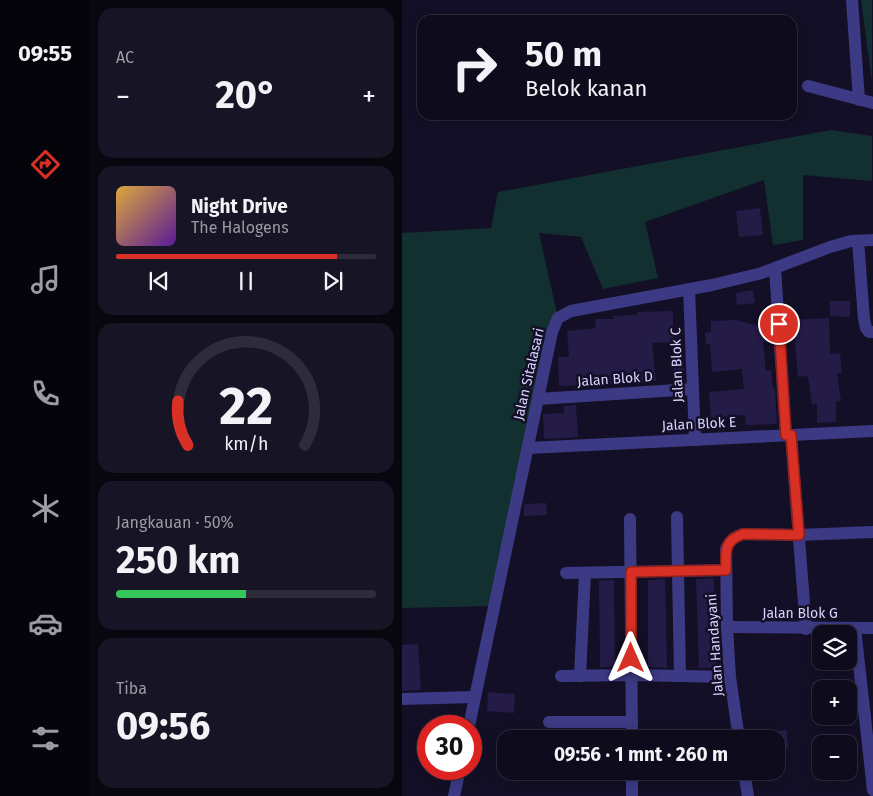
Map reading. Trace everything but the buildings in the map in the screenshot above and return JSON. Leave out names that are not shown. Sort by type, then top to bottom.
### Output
[{"type":"street","points":[[852,0],[859,100]]},
{"type":"street","points":[[808,86],[872,103]]},
{"type":"street","name":"Jalan Sitalasari","points":[[471,715],[552,332],[558,318],[571,311],[762,274],[830,246],[872,240]]},
{"type":"street","points":[[858,241],[864,319],[866,328],[869,332],[872,332]]},
{"type":"street","points":[[775,268],[806,629]]},
{"type":"street","name":"Jalan Blok C","points":[[689,289],[695,440]]},
{"type":"street","name":"Jalan Blok D","points":[[538,399],[693,389]]},
{"type":"street","name":"Jalan Blok E","points":[[528,448],[872,431]]},
{"type":"street","points":[[677,517],[680,676]]},
{"type":"street","points":[[630,519],[632,730]]},
{"type":"street","points":[[799,535],[872,532]]},
{"type":"street","name":"Jalan Handayani","points":[[739,730],[730,677],[726,549],[729,541],[743,534],[799,535]]},
{"type":"street","points":[[566,573],[726,570]]},
{"type":"street","points":[[580,676],[585,573]]},
{"type":"street","name":"Jalan Blok G","points":[[727,627],[812,629]]},
{"type":"street","name":"Jalan Blok G","points":[[857,628],[872,628]]},
{"type":"street","points":[[857,647],[872,790]]},
{"type":"street","points":[[561,676],[730,677]]},
{"type":"street","points":[[402,699],[475,697]]},
{"type":"street","points":[[549,722],[632,722]]},
{"type":"street","points":[[454,796],[458,780]]},
{"type":"street","points":[[632,780],[632,796]]},
{"type":"street","points":[[745,780],[748,796]]},
{"type":"green space","points":[[861,0],[872,0],[872,82]]},
{"type":"green space","points":[[831,130],[872,136],[872,181],[803,175],[803,240],[773,245],[764,180],[645,222],[658,278],[603,289],[581,237],[539,233],[558,318],[494,606],[402,608],[402,233],[491,228],[498,192]]},
{"type":"route","points":[[631,658],[631,572],[726,570],[726,549],[729,541],[734,537],[743,534],[799,535],[791,435],[786,435],[779,324]]}]
